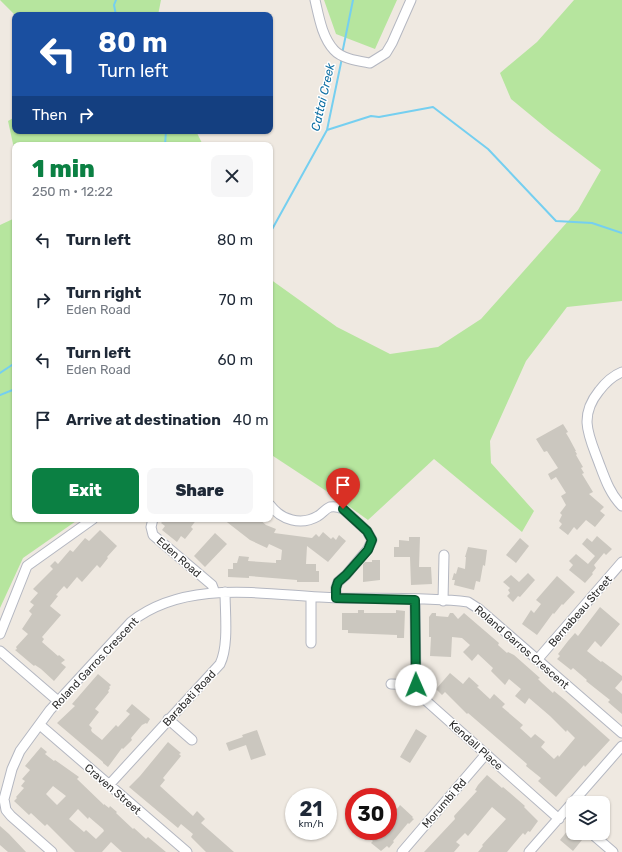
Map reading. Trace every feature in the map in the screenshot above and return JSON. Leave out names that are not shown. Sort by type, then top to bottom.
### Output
[{"type":"street","points":[[315,0],[324,32],[335,51],[357,61],[370,63],[386,53],[411,0]]},
{"type":"street","points":[[622,372],[608,381],[594,398],[590,404],[586,419],[589,434],[607,484],[613,496],[622,506]]},
{"type":"street","points":[[273,508],[283,517],[294,521],[301,521],[316,517],[330,508],[343,509],[369,533],[372,540],[370,547],[338,582],[336,588],[336,598]]},
{"type":"street","points":[[0,634],[27,566],[89,522]]},
{"type":"street","name":"Eden Road","points":[[152,522],[151,527],[153,535],[212,585],[215,592]]},
{"type":"street","points":[[443,601],[444,555]]},
{"type":"street","name":"Bernabeau Street","points":[[537,660],[622,562]]},
{"type":"street","name":"Roland Garros Crescent","points":[[52,852],[3,810],[4,799],[16,761],[27,741],[58,701],[131,622],[142,614],[178,598],[215,592],[225,592],[311,597],[468,602],[622,733]]},
{"type":"street","name":"Barabati Road","points":[[109,785],[220,664],[225,648],[225,592]]},
{"type":"street","points":[[311,597],[311,643]]},
{"type":"street","points":[[390,684],[416,685],[415,600]]},
{"type":"street","points":[[0,651],[58,701]]},
{"type":"street","name":"Kendall Place","points":[[416,685],[423,698],[558,819]]},
{"type":"street","points":[[168,719],[192,740]]},
{"type":"street","name":"Craven Street","points":[[40,725],[187,852]]},
{"type":"street","points":[[530,852],[621,750]]},
{"type":"street","name":"Morumbi Rd","points":[[402,852],[486,754]]},
{"type":"street","points":[[599,840],[613,852]]},
{"type":"green space","points":[[0,0],[161,0],[159,12],[12,12]]},
{"type":"green space","points":[[324,0],[397,0],[375,49],[336,34]]},
{"type":"green space","points":[[574,0],[622,0],[622,301],[567,307],[526,361],[490,441],[491,463],[534,511],[522,532],[434,459],[368,520],[273,456],[273,281],[337,327],[390,354],[438,347],[481,319],[578,210],[601,170],[511,99],[500,73],[537,42]]},
{"type":"green space","points":[[12,119],[12,134],[198,134],[202,142],[13,142],[8,121]]},
{"type":"green space","points":[[12,219],[12,522],[75,522],[23,558],[0,608],[0,225]]},
{"type":"building","points":[[563,424],[568,432],[566,433],[576,451],[576,455],[583,467],[581,468],[584,473],[582,474],[593,492],[589,494],[604,507],[600,511],[605,515],[595,527],[586,520],[577,530],[574,527],[568,535],[559,528],[562,524],[559,521],[562,515],[560,513],[566,505],[561,496],[566,493],[556,477],[551,480],[548,474],[558,468],[547,451],[544,452],[536,439]]},
{"type":"building","points":[[195,522],[191,527],[193,529],[185,539],[181,536],[177,542],[162,530],[165,526],[161,523]]},
{"type":"building","points":[[227,522],[262,522],[276,529],[274,533],[312,538],[316,534],[319,537],[323,532],[331,539],[333,537],[336,540],[339,535],[346,541],[328,562],[307,546],[306,564],[316,564],[316,571],[319,571],[319,582],[297,582],[297,580],[249,576],[249,578],[228,577],[228,569],[233,569],[233,563],[237,563],[239,556],[249,557],[248,561],[276,563],[276,560],[281,560],[282,550],[269,544],[267,548],[250,540]]},
{"type":"building","points":[[100,530],[117,546],[100,568],[97,565],[82,582],[77,577],[67,589],[64,586],[56,595],[58,596],[50,606],[61,615],[42,637],[44,639],[42,642],[65,660],[61,663],[66,667],[54,681],[41,669],[35,665],[34,666],[15,650],[28,634],[22,629],[32,614],[29,611],[34,605],[30,602],[38,593],[33,589],[53,569],[50,566],[55,561],[58,564],[70,550],[73,552],[85,538],[89,541]]},
{"type":"building","points":[[215,533],[227,544],[205,567],[194,556]]},
{"type":"building","points":[[597,536],[612,549],[606,555],[604,553],[594,565],[596,568],[592,573],[593,574],[585,583],[569,570],[573,565],[569,561],[576,554],[588,564],[595,556],[582,544],[587,538],[592,542]]},
{"type":"building","points":[[409,537],[420,537],[419,567],[431,567],[432,584],[411,585],[410,557],[394,557],[394,547],[399,547],[399,540],[409,541]]},
{"type":"building","points":[[520,538],[529,546],[516,563],[506,555]]},
{"type":"building","points":[[468,547],[487,550],[485,566],[483,565],[480,582],[476,581],[474,590],[454,585],[455,580],[452,580],[458,567],[465,569],[465,557]]},
{"type":"building","points":[[372,560],[380,560],[380,580],[363,582],[363,564],[365,562],[372,562]]},
{"type":"building","points":[[528,573],[535,580],[520,597],[518,596],[513,602],[507,596],[510,593],[508,590],[510,588],[503,582],[511,575],[519,582]]},
{"type":"building","points":[[557,576],[575,592],[554,614],[553,613],[537,635],[522,624],[531,610],[534,613],[541,604],[536,600]]},
{"type":"building","points":[[600,607],[620,624],[601,647],[595,641],[587,651],[622,676],[622,680],[615,688],[622,694],[622,714],[608,702],[610,700],[586,681],[587,680],[573,668],[571,670],[557,659],[560,656],[558,654],[568,641],[575,633],[578,636]]},
{"type":"building","points":[[358,610],[364,610],[364,613],[396,613],[396,610],[405,611],[404,638],[397,638],[397,635],[348,633],[348,630],[342,630],[342,613],[358,613]]},
{"type":"building","points":[[432,613],[436,613],[436,616],[448,617],[450,613],[453,613],[458,619],[464,613],[499,643],[498,645],[507,653],[508,652],[514,655],[540,678],[538,679],[553,693],[554,691],[610,740],[585,767],[584,765],[556,797],[538,781],[541,778],[526,766],[527,764],[468,713],[467,714],[445,692],[442,695],[436,689],[450,673],[463,684],[469,677],[490,699],[494,694],[505,704],[502,707],[523,725],[520,728],[531,738],[535,734],[545,742],[541,747],[554,759],[558,755],[559,757],[575,738],[567,730],[566,732],[529,698],[525,704],[515,696],[521,689],[509,679],[505,685],[491,671],[493,668],[478,654],[472,661],[463,652],[470,645],[462,638],[452,637],[451,657],[430,656],[431,637],[429,637],[429,617]]},
{"type":"building","points":[[98,674],[111,685],[109,687],[109,692],[95,709],[99,712],[89,725],[92,728],[92,732],[102,740],[116,725],[118,727],[130,714],[126,711],[132,704],[150,719],[147,724],[142,725],[131,738],[132,740],[123,749],[122,748],[108,767],[57,723],[75,706],[72,704]]},
{"type":"building","points":[[416,729],[427,736],[410,763],[400,757]]},
{"type":"building","points":[[257,730],[266,755],[251,760],[246,745],[229,751],[226,743]]},
{"type":"building","points":[[168,742],[181,753],[179,754],[181,756],[163,778],[165,780],[160,786],[193,816],[197,811],[205,819],[201,823],[234,852],[206,852],[191,837],[193,834],[181,824],[178,828],[129,787]]},
{"type":"building","points":[[41,747],[47,752],[45,754],[79,777],[77,779],[104,805],[109,808],[110,806],[133,829],[134,828],[146,839],[148,837],[166,852],[122,852],[111,842],[102,852],[75,852],[47,824],[45,826],[31,813],[29,815],[14,801],[24,788],[21,786],[25,781],[22,779],[30,770],[25,766]],"holes":[[[53,786],[66,796],[57,805],[46,794]],[[78,809],[88,819],[89,817],[103,829],[104,831],[96,839],[86,830],[84,832],[69,819]]]},
{"type":"building","points":[[487,775],[525,806],[524,807],[538,821],[530,832],[528,831],[525,835],[523,833],[507,852],[478,852],[483,846],[482,845],[506,819],[492,807],[468,836],[465,833],[456,842],[460,845],[454,852],[424,852],[455,819],[454,816],[477,791],[475,790],[478,785]]},
{"type":"building","points":[[400,805],[414,819],[409,824],[408,823],[397,836],[397,809]]},
{"type":"building","points":[[0,826],[26,852],[8,852],[0,845]]},
{"type":"building","points":[[566,832],[566,840],[582,840],[573,851],[560,840]]},
{"type":"building","points":[[372,840],[394,840],[394,842],[389,848],[387,846],[381,851],[371,843],[373,841]]},
{"type":"waterway","points":[[115,12],[114,5],[116,0]]},
{"type":"waterway","name":"Cattai Creek","points":[[342,54],[353,0]]},
{"type":"waterway","name":"Cattai Creek","points":[[273,228],[327,130],[342,58]]},
{"type":"waterway","points":[[327,130],[371,116],[379,117],[433,107],[488,149],[556,221],[592,223],[622,233]]},
{"type":"waterway","points":[[165,142],[166,134]]},
{"type":"waterway","points":[[0,373],[12,365]]},
{"type":"waterway","name":"Cattai Creek","points":[[0,395],[12,390]]},
{"type":"route","points":[[343,509],[369,533],[372,540],[368,550],[336,584],[336,598],[415,600],[416,685]]}]
